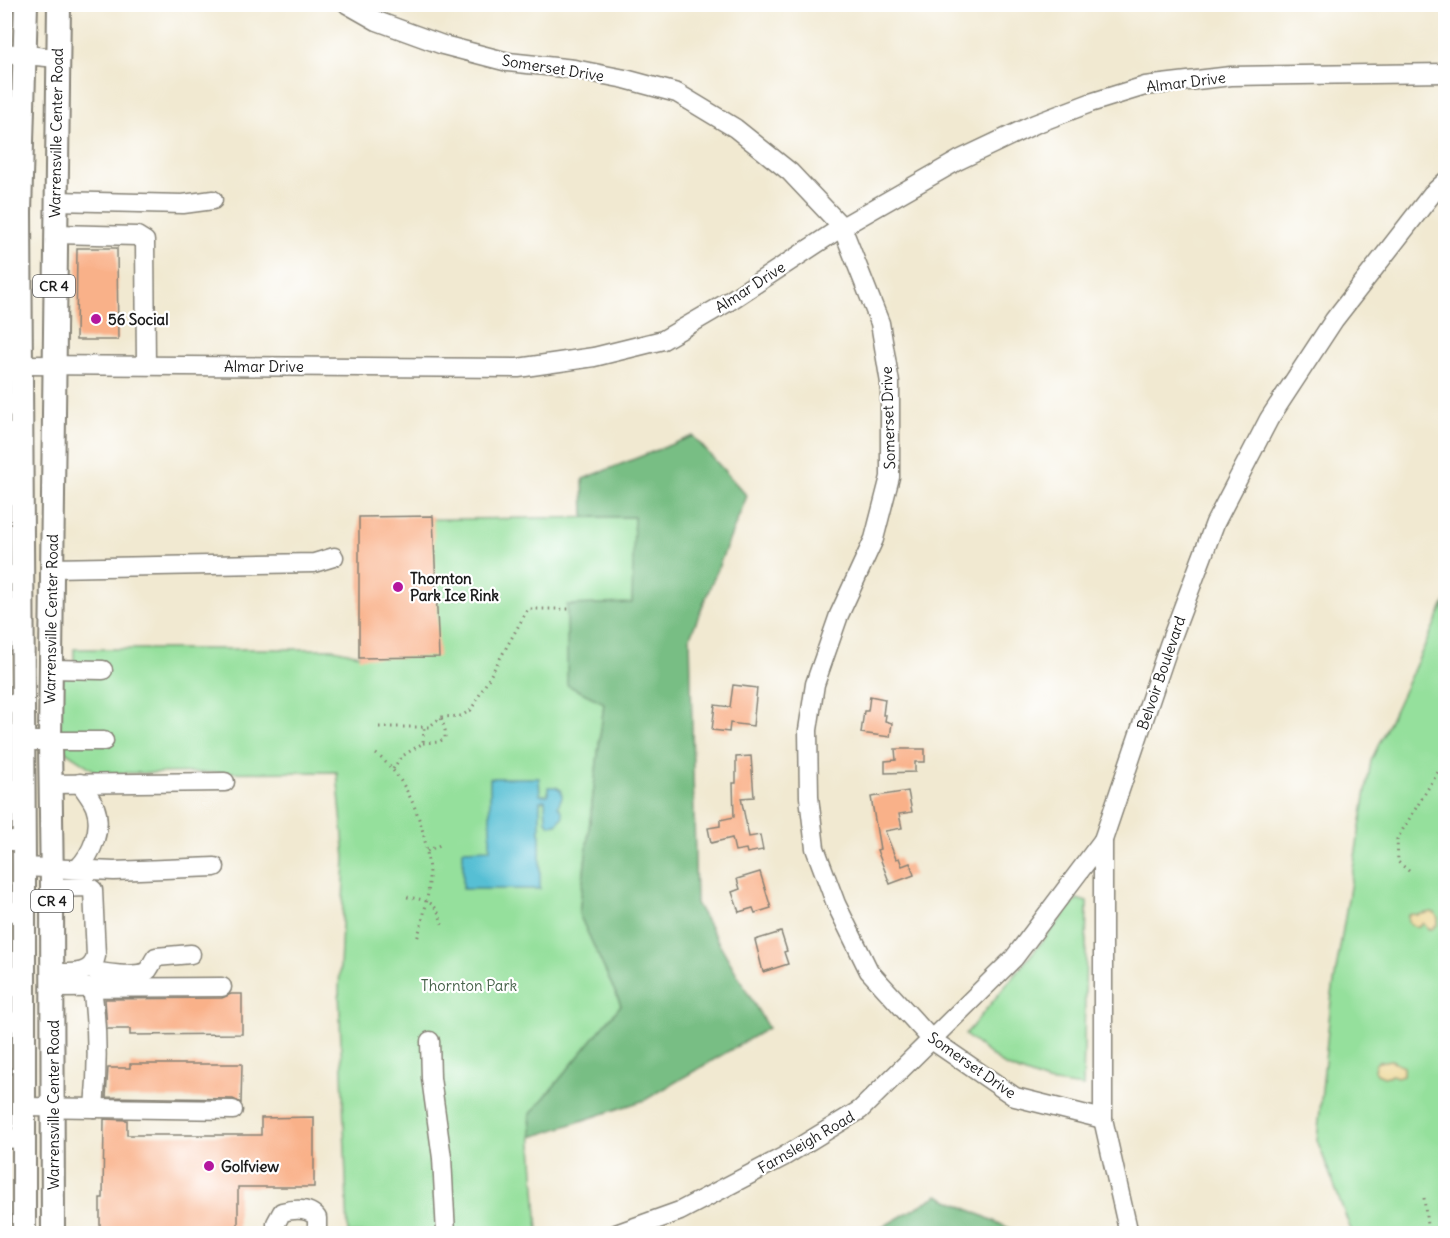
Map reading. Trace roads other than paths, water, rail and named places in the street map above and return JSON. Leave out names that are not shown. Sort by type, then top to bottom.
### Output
[{"type":"main road","name":"Warrensville Center Road","points":[[24,1233],[15,1139],[25,1107],[14,1022],[14,911],[24,867],[14,841],[23,741],[14,710],[13,420],[22,364],[13,324],[20,212],[14,54],[26,4]]},
{"type":"main road","name":"Warrensville Center Road","points":[[53,1233],[50,741],[59,4]]},
{"type":"street","name":"Somerset Drive","points":[[347,4],[377,21],[443,45],[508,62],[573,69],[625,79],[677,93],[754,142],[790,172],[842,227],[880,323],[890,383],[890,477],[874,539],[839,615],[815,684],[808,730],[808,797],[815,848],[836,904],[869,971],[932,1040],[1015,1097],[1103,1119]]},
{"type":"street","points":[[14,54],[57,58]]},
{"type":"street","name":"Almar Drive","points":[[22,364],[518,368],[594,357],[663,340],[728,302],[842,227],[959,160],[1035,124],[1090,104],[1145,86],[1231,76],[1446,73]]},
{"type":"street","name":"Belvoir Boulevard","points":[[1129,1233],[1103,1119],[1103,840],[1169,645],[1220,513],[1269,419],[1334,320],[1432,194],[1446,181]]},
{"type":"street","points":[[55,201],[183,204],[213,200]]},
{"type":"street","points":[[55,234],[137,236],[145,241],[146,365]]},
{"type":"street","points":[[52,568],[302,564],[334,557]]},
{"type":"street","points":[[51,669],[103,670]]},
{"type":"street","points":[[23,741],[104,741]]},
{"type":"street","points":[[51,784],[225,782]]},
{"type":"street","points":[[78,868],[86,860],[93,846],[96,828],[96,808],[80,783]]},
{"type":"street","name":"Farnsleigh Road","points":[[616,1233],[680,1212],[783,1156],[860,1110],[1014,958],[1103,840]]},
{"type":"street","points":[[24,867],[93,890],[96,956],[94,964],[89,969],[53,981]]},
{"type":"street","points":[[52,877],[78,868],[114,871],[216,867]]},
{"type":"street","points":[[89,969],[111,974],[140,974],[146,972],[153,960],[162,955],[191,954]]},
{"type":"street","points":[[53,981],[92,988],[222,987]]},
{"type":"street","points":[[92,988],[97,1022],[98,1052],[94,1108]]},
{"type":"street","points":[[430,1041],[431,1078],[442,1158],[446,1233]]},
{"type":"street","points":[[25,1107],[233,1110]]},
{"type":"street","points":[[276,1233],[276,1223],[282,1212],[305,1210],[310,1211],[317,1218],[317,1233]]},
{"type":"water","points":[[490,778],[539,778],[540,795],[548,795],[548,787],[561,790],[562,797],[558,806],[563,816],[557,824],[550,825],[546,821],[545,800],[540,801],[540,889],[463,889],[463,850],[490,849]]},
{"type":"place","name":"56 Social","points":[[96,319]]},
{"type":"place","name":"Thornton Park Ice Rink","points":[[398,587]]},
{"type":"place","name":"Golfview","points":[[209,1166]]},
{"type":"park label","name":"Thornton Park","points":[[469,985]]}]
